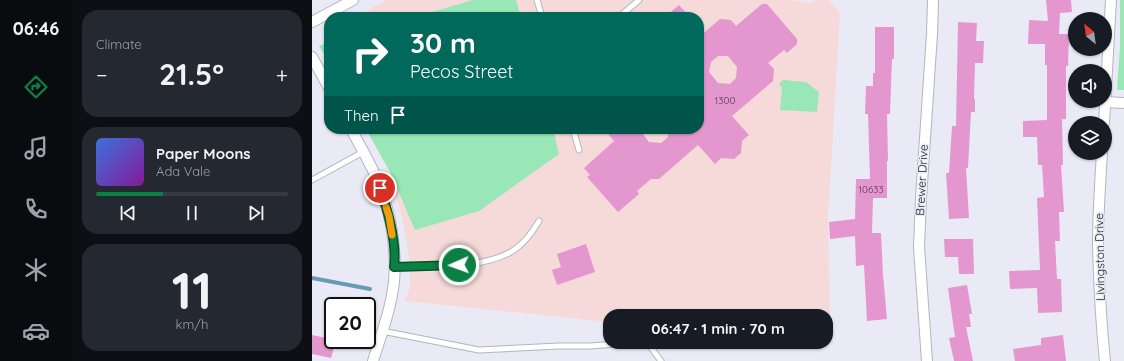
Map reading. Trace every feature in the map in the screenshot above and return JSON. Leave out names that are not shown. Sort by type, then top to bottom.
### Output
[{"type":"street","points":[[331,12],[353,0]]},
{"type":"street","name":"Brewer Drive","points":[[926,361],[919,247],[933,0]]},
{"type":"street","points":[[1108,64],[1111,0]]},
{"type":"street","points":[[312,22],[324,16]]},
{"type":"street","points":[[312,57],[324,79]]},
{"type":"street","points":[[1112,102],[1124,103]]},
{"type":"street","points":[[354,134],[376,176],[389,216],[395,256],[394,283],[388,310],[373,361]]},
{"type":"street","name":"Livingston Drive","points":[[1102,160],[1098,245],[1105,361]]},
{"type":"lane","points":[[537,0],[541,12]]},
{"type":"lane","points":[[625,12],[639,0]]},
{"type":"lane","points":[[574,134],[579,150]]},
{"type":"lane","points":[[312,180],[363,152]]},
{"type":"lane","points":[[394,267],[481,263],[500,257],[516,248],[529,238],[539,221]]},
{"type":"lane","points":[[382,331],[479,350],[603,345]]},
{"type":"lane","points":[[652,349],[661,361]]},
{"type":"shaded area","points":[[386,0],[790,0],[809,3],[817,0],[828,0],[840,13],[828,218],[830,309],[603,309],[603,321],[405,301],[410,287],[409,257],[402,218],[390,172],[369,134],[704,134],[704,12],[365,12]]},
{"type":"green space","points":[[473,0],[516,0],[520,12],[432,12]]},
{"type":"green space","points":[[1120,0],[1124,0],[1124,90],[1117,90],[1120,47]]},
{"type":"green space","points":[[324,44],[324,54],[319,46]]},
{"type":"green space","points":[[783,80],[806,82],[819,92],[817,112],[780,110],[782,88],[779,84]]},
{"type":"green space","points":[[369,134],[554,134],[559,154],[479,211],[415,230],[390,172]]},
{"type":"building","points":[[1046,0],[1071,0],[1072,12],[1060,13],[1059,34],[1068,34],[1068,56],[1068,66],[1066,66],[1066,119],[1062,119],[1063,165],[1061,165],[1064,212],[1059,212],[1060,241],[1055,241],[1057,279],[1061,279],[1062,312],[1038,313],[1037,288],[1010,289],[1009,271],[1040,270],[1037,198],[1044,197],[1042,165],[1038,165],[1037,137],[1023,137],[1023,121],[1047,120],[1047,65],[1045,65],[1045,44],[1028,44],[1029,20],[1048,21]]},
{"type":"building","points":[[762,4],[767,4],[797,39],[797,44],[787,53],[784,50],[768,63],[774,69],[773,81],[732,116],[749,135],[742,141],[741,153],[734,159],[721,158],[715,164],[698,145],[659,179],[651,179],[637,191],[639,194],[618,212],[587,177],[590,175],[584,168],[614,141],[608,134],[643,134],[649,142],[661,143],[668,137],[668,134],[704,134],[704,33],[720,19],[731,20],[736,26]],"holes":[[[718,56],[728,56],[737,67],[736,78],[730,84],[718,83],[709,72],[711,62]]]},
{"type":"building","points":[[679,5],[685,12],[671,12]]},
{"type":"building","points":[[958,22],[977,23],[976,41],[984,41],[983,63],[975,63],[975,112],[971,112],[968,168],[966,168],[969,218],[949,219],[946,173],[949,173],[952,126],[956,126]]},
{"type":"building","points":[[875,27],[894,27],[894,59],[892,59],[890,114],[887,114],[887,198],[873,198],[872,233],[881,233],[887,319],[867,321],[864,265],[856,266],[855,236],[830,239],[829,222],[855,219],[856,179],[870,179],[868,114],[865,114],[866,86],[873,86],[873,73],[875,73]]},
{"type":"building","points":[[944,239],[973,239],[974,274],[959,274],[958,257],[945,257]]},
{"type":"building","points":[[586,244],[595,272],[557,285],[552,270],[561,267],[557,254]]},
{"type":"building","points":[[967,285],[972,314],[969,314],[971,327],[966,327],[973,361],[954,361],[949,338],[955,337],[948,288]]},
{"type":"building","points":[[312,335],[324,338],[324,349],[334,349],[331,358],[312,354]]},
{"type":"building","points":[[1063,335],[1066,361],[1015,361],[1013,349],[1041,345],[1041,338]]},
{"type":"waterway","points":[[312,278],[370,289]]},
{"type":"slow traffic","points":[[386,207],[392,235]]},
{"type":"route","points":[[380,188],[389,216],[395,256],[394,267],[459,265]]}]
